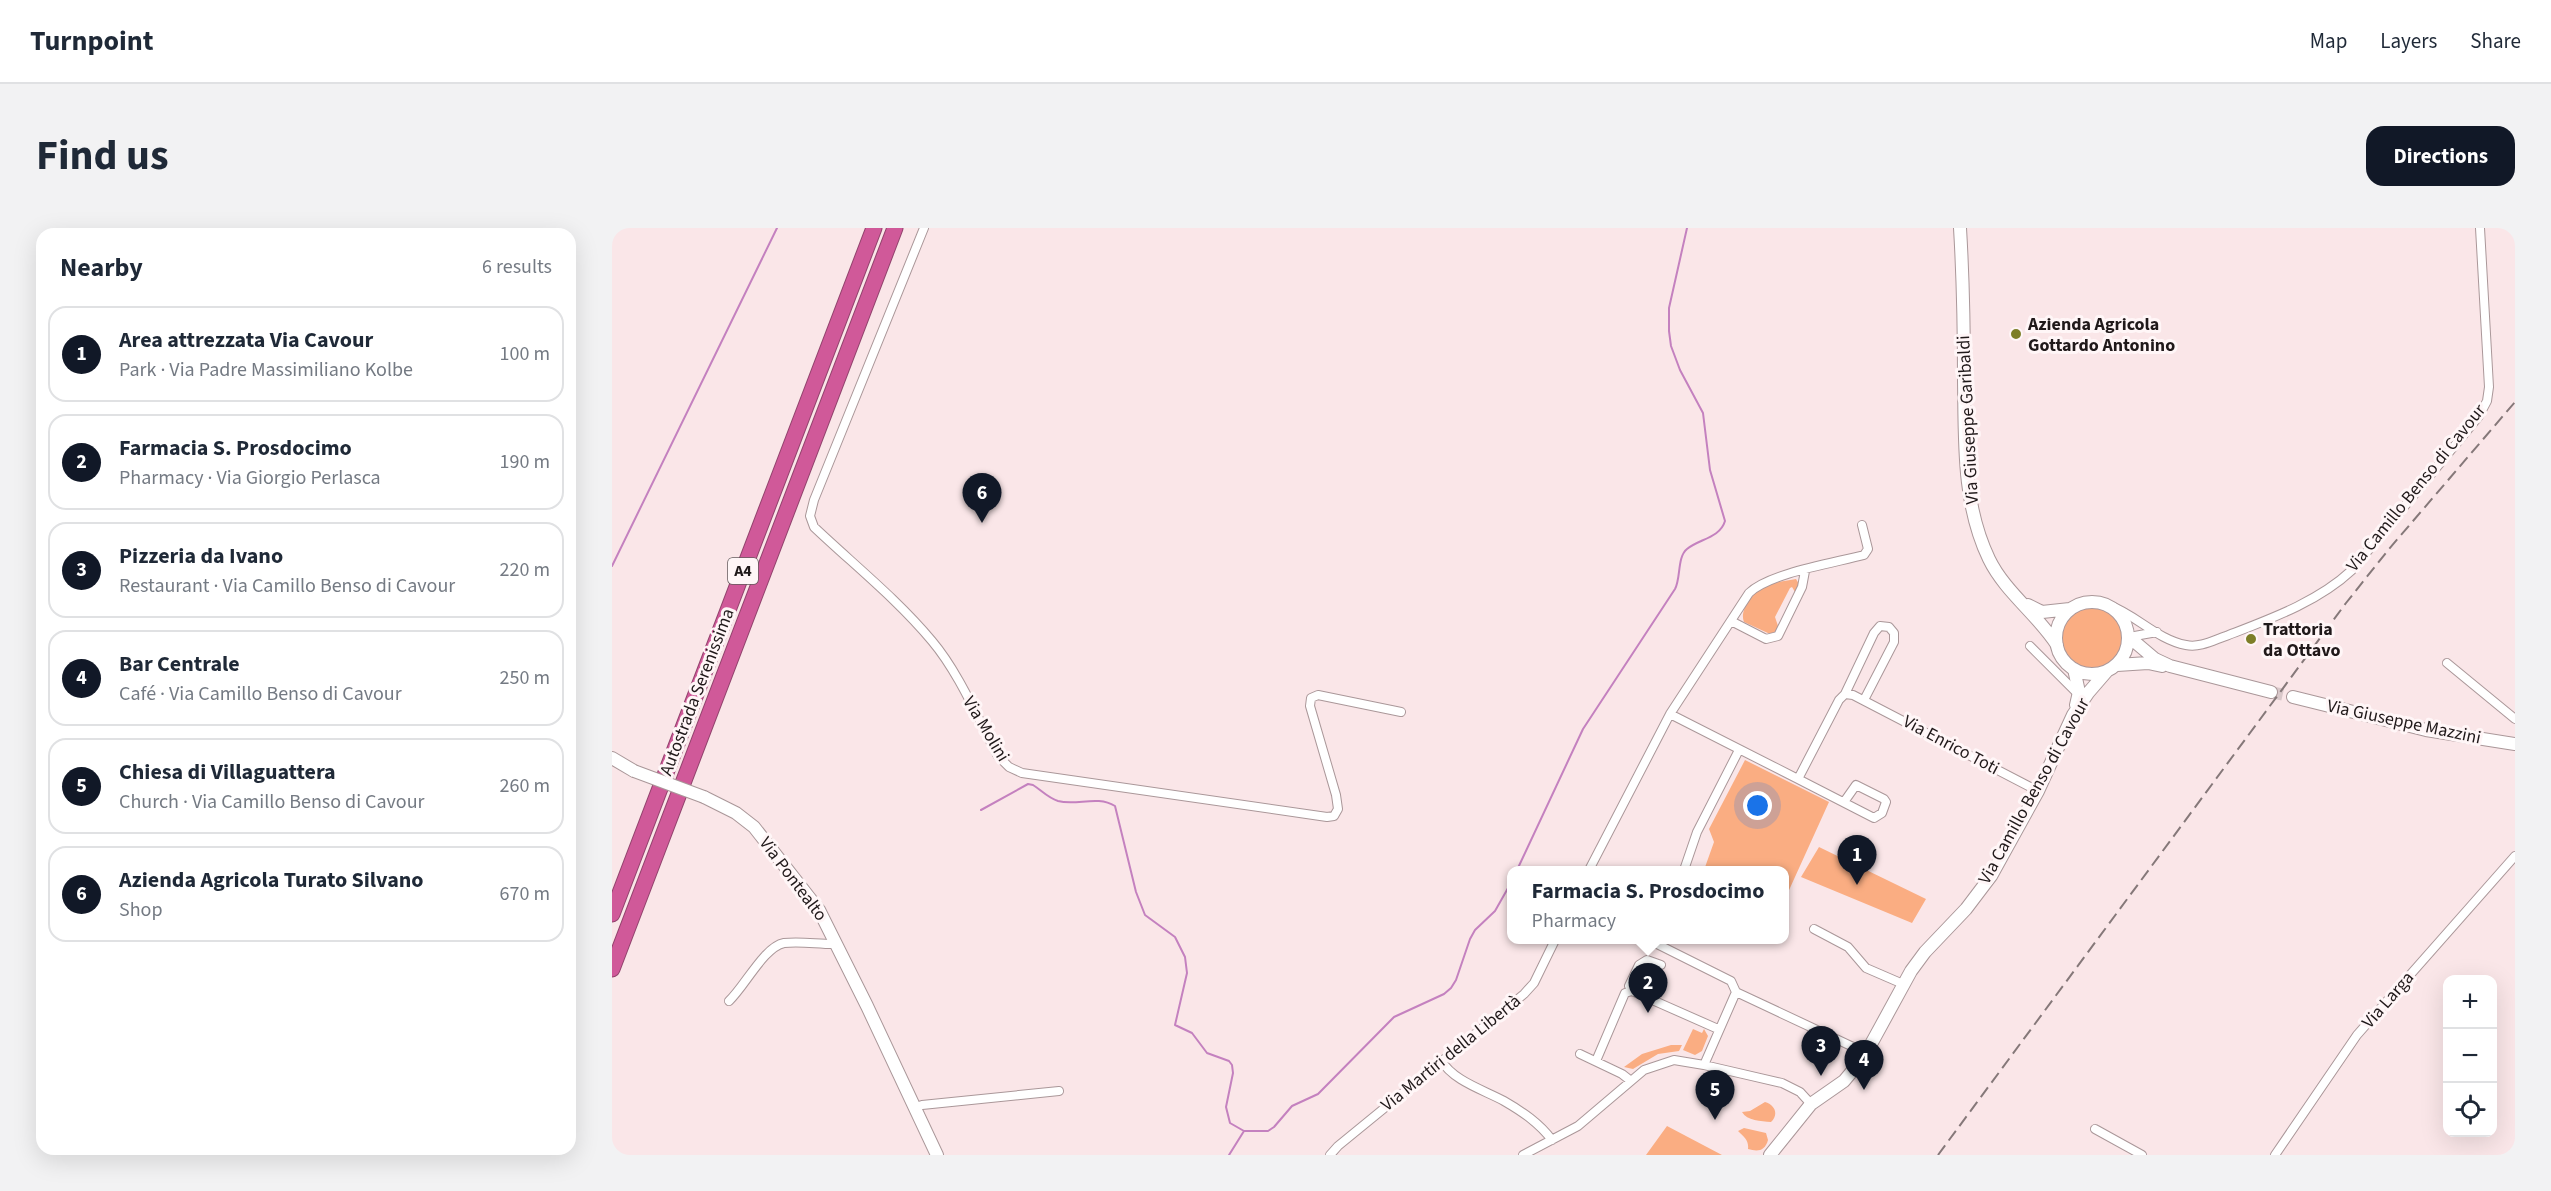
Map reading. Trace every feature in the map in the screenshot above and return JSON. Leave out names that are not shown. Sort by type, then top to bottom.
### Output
[{"type":"highway","name":"Autostrada Serenissima","points":[[612,914],[874,228]]},
{"type":"highway","name":"Autostrada Serenissima","points":[[612,969],[896,228]]},
{"type":"street","name":"Via Molini","points":[[924,228],[814,500],[810,516],[813,527],[912,619],[933,643],[998,756],[1009,767],[1022,773],[1327,817],[1334,816],[1338,809],[1310,706],[1311,698],[1318,695],[1401,712]]},
{"type":"street","name":"Via Giuseppe Garibaldi","points":[[1960,228],[1965,428],[1970,504],[1981,541],[1991,562],[2019,600],[2046,627],[2057,645]]},
{"type":"street","name":"Via Camillo Benso di Cavour","points":[[2109,605],[2123,610],[2157,632],[2187,646],[2202,645],[2269,620],[2340,581],[2479,416],[2487,401],[2489,387],[2480,228]]},
{"type":"street","points":[[1590,866],[1670,714],[1749,592],[1758,584],[1864,555],[1868,549],[1862,525]]},
{"type":"street","points":[[1731,621],[1766,639],[1778,636],[1802,587],[1805,571]]},
{"type":"street","points":[[2019,600],[2042,612],[2070,609],[2089,602],[2109,605],[2123,618],[2129,636],[2146,651],[2170,666]]},
{"type":"street","points":[[2070,609],[2058,625],[2057,645],[2066,663],[2085,674],[2096,674],[2112,668],[2148,663],[2170,666],[2271,692]]},
{"type":"street","points":[[1798,779],[1839,700],[1845,694],[1874,633],[1880,626],[1889,627],[1894,633],[1894,642],[1864,700]]},
{"type":"street","points":[[2129,636],[2157,632]]},
{"type":"street","points":[[2146,651],[2144,644],[2146,637],[2157,632]]},
{"type":"street","points":[[2112,668],[2124,657],[2129,636]]},
{"type":"street","points":[[2030,646],[2081,696]]},
{"type":"street","points":[[2446,663],[2515,719]]},
{"type":"street","name":"Via Camillo Benso di Cavour","points":[[1770,1155],[1811,1104],[1844,1082],[1866,1053],[1903,984],[1925,952],[1966,909],[1991,876],[2038,791],[2081,696],[2112,668]]},
{"type":"street","points":[[2074,669],[2081,696]]},
{"type":"street","name":"Via Enrico Toti","points":[[1845,694],[1864,700],[2038,791]]},
{"type":"street","name":"Via Giuseppe Mazzini","points":[[2293,697],[2426,730],[2515,744]]},
{"type":"street","points":[[1670,714],[1874,818],[1878,817],[1885,808],[1884,799],[1856,785],[1844,802]]},
{"type":"street","points":[[1685,866],[1697,832],[1739,750]]},
{"type":"street","name":"Via Pontealto","points":[[612,758],[634,771],[704,797],[736,813],[754,827],[819,910],[936,1155]]},
{"type":"street","name":"Via Larga","points":[[2276,1155],[2357,1035],[2515,856]]},
{"type":"street","points":[[1814,929],[1848,947],[1866,968],[1903,984]]},
{"type":"street","points":[[729,1001],[774,947],[784,944],[832,944],[836,942]]},
{"type":"street","name":"Via Martiri della Libertà","points":[[1330,1155],[1338,1146],[1524,994],[1534,983],[1553,944]]},
{"type":"street","points":[[1659,944],[1731,981],[1736,992],[1866,1053]]},
{"type":"street","points":[[1662,965],[1647,960],[1639,965],[1629,986],[1632,991],[1718,1029]]},
{"type":"street","points":[[1596,1061],[1625,993],[1632,991]]},
{"type":"street","points":[[1704,1065],[1736,992]]},
{"type":"street","points":[[1580,1054],[1622,1074],[1631,1081]]},
{"type":"street","points":[[1442,1060],[1450,1072],[1506,1102],[1538,1123],[1552,1140]]},
{"type":"street","points":[[1522,1155],[1578,1126],[1644,1070],[1674,1060],[1782,1083],[1800,1092],[1811,1104]]},
{"type":"street","points":[[915,1107],[1059,1091]]},
{"type":"street","points":[[2095,1129],[2142,1155]]},
{"type":"shaded area","points":[[1796,579],[1799,584],[1795,592],[1792,587],[1790,588],[1775,617],[1777,631],[1770,634],[1744,622],[1745,608],[1759,590],[1771,584]]},
{"type":"shaded area","points":[[2093,607],[2105,609],[2115,616],[2122,626],[2124,638],[2122,650],[2115,660],[2105,667],[2093,669],[2081,667],[2071,660],[2064,650],[2062,638],[2064,626],[2071,616],[2081,609]]},
{"type":"shaded area","points":[[1745,760],[1829,802],[1789,890],[1789,866],[1705,866],[1714,842],[1709,829]]},
{"type":"shaded area","points":[[1819,847],[1926,899],[1912,923],[1801,877]]},
{"type":"shaded area","points":[[1693,1029],[1702,1033],[1704,1029],[1708,1036],[1702,1051],[1695,1055],[1683,1050]]},
{"type":"shaded area","points":[[1671,1045],[1682,1045],[1679,1051],[1658,1054],[1633,1069],[1624,1067],[1642,1054]]},
{"type":"shaded area","points":[[1765,1102],[1775,1110],[1775,1116],[1771,1122],[1751,1119],[1742,1112],[1750,1111]]},
{"type":"shaded area","points":[[1667,1126],[1722,1155],[1646,1155]]},
{"type":"shaded area","points":[[1744,1128],[1766,1133],[1768,1140],[1765,1146],[1758,1150],[1748,1149],[1747,1141],[1738,1131]]},
{"type":"waterway","points":[[612,566],[777,228]]},
{"type":"waterway","points":[[1519,866],[1583,729],[1675,589],[1684,553],[1719,531],[1725,521],[1710,470],[1703,413],[1680,370],[1671,346],[1669,331],[1669,308],[1687,228]]},
{"type":"waterway","points":[[981,810],[1028,784],[1058,801],[1101,801],[1115,806],[1136,892],[1145,915],[1175,937],[1185,957],[1187,973],[1175,1025],[1192,1033],[1207,1053],[1229,1061],[1232,1065],[1233,1073],[1226,1107],[1230,1123],[1244,1131]]},
{"type":"waterway","points":[[1229,1155],[1244,1131],[1268,1131],[1292,1106],[1318,1094],[1394,1017],[1444,994],[1451,988],[1475,930],[1495,911],[1507,890]]},
{"type":"tunnel","points":[[2271,692],[2293,697]]},
{"type":"railway","points":[[1938,1155],[2346,603],[2389,549],[2515,402]]},
{"type":"place","name":"Azienda Agricola Gottardo Antonino","points":[[2016,334]]},
{"type":"place","name":"Azienda Agricola Turato Silvano","points":[[982,523]]},
{"type":"place","name":"Trattoria da Ottavo","points":[[2251,639]]},
{"type":"place","name":"Area attrezzata Via Cavour","points":[[1857,885]]},
{"type":"place","name":"Farmacia S. Prosdocimo","points":[[1648,1013]]},
{"type":"place","name":"Pizzeria da Ivano","points":[[1821,1076]]},
{"type":"place","name":"Bar Centrale","points":[[1864,1090]]},
{"type":"place","name":"Chiesa di Villaguattera","points":[[1715,1120]]}]
